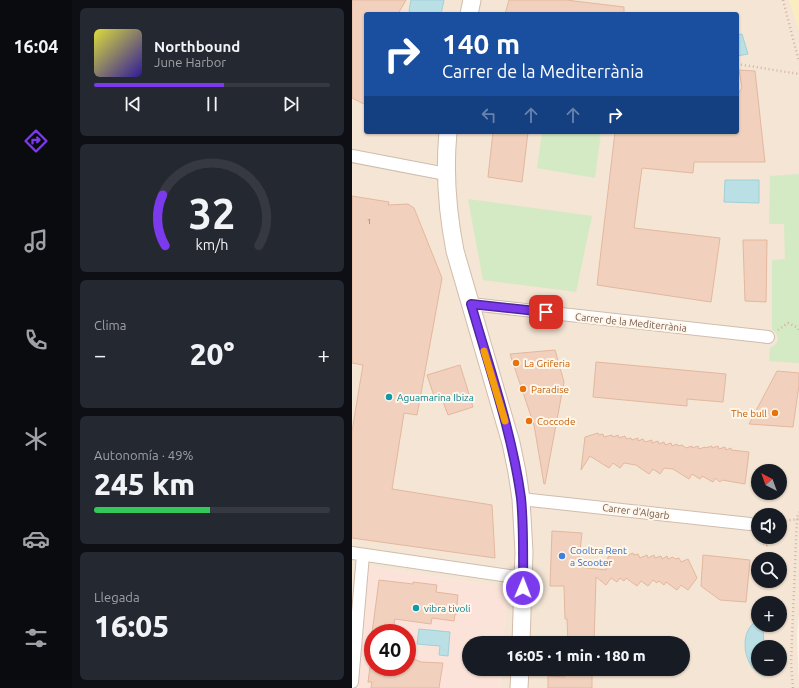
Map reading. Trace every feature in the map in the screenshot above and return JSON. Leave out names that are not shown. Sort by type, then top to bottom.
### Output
[{"type":"street","points":[[469,12],[472,0]]},
{"type":"street","points":[[448,134],[446,189],[455,251],[511,443],[521,499],[524,552],[521,636]]},
{"type":"street","points":[[352,156],[446,174]]},
{"type":"street","name":"Carrer de la Mediterrània","points":[[471,304],[768,337]]},
{"type":"street","name":"Carrer d'Algarb","points":[[521,499],[750,524]]},
{"type":"street","points":[[352,682],[357,554],[523,578]]},
{"type":"street","points":[[519,688],[520,676]]},
{"type":"path","points":[[783,0],[799,62]]},
{"type":"path","points":[[739,64],[799,74]]},
{"type":"path","points":[[768,337],[788,323],[799,330]]},
{"type":"path","points":[[793,688],[791,663],[799,512]]},
{"type":"path","points":[[787,520],[798,519]]},
{"type":"shaded area","points":[[352,0],[789,0],[799,30],[799,614],[797,635],[799,688],[500,688],[501,676],[690,676],[690,636],[504,636],[507,588],[369,566],[358,688],[352,688]]},
{"type":"shaded area","points":[[369,566],[507,588],[504,636],[462,636],[462,676],[501,676],[500,688],[358,688]]},
{"type":"green space","points":[[542,134],[601,134],[595,178],[537,168]]},
{"type":"green space","points":[[799,174],[799,363],[769,361],[770,348],[775,345],[778,340],[777,334],[772,330],[772,260],[785,259],[784,224],[769,224],[770,176]]},
{"type":"green space","points":[[468,199],[592,216],[576,292],[483,280]]},
{"type":"sand","points":[[789,0],[799,0],[799,30]]},
{"type":"water","points":[[411,0],[444,0],[441,12],[409,11]]},
{"type":"water","points":[[742,34],[748,54],[739,56],[739,35]]},
{"type":"water","points":[[725,180],[759,180],[759,203],[724,202]]},
{"type":"water","points":[[751,625],[751,632],[763,632],[764,640],[751,640],[751,664],[745,650],[747,633]]},
{"type":"water","points":[[419,629],[450,632],[448,656],[439,655],[440,646],[417,644]]},
{"type":"building","points":[[352,0],[406,0],[399,12],[364,12],[364,104],[352,98]]},
{"type":"building","points":[[509,0],[566,0],[624,7],[624,12],[506,12]]},
{"type":"building","points":[[739,70],[755,71],[765,162],[694,162],[693,173],[642,168],[634,228],[720,238],[711,302],[597,285],[615,134],[739,134],[739,92],[742,88]]},
{"type":"building","points":[[493,134],[528,134],[522,182],[488,177]]},
{"type":"building","name":"Aguamarina Ibiza","points":[[352,196],[389,202],[388,205],[408,204],[414,208],[442,278],[417,415],[404,413],[392,489],[492,505],[495,558],[352,538],[352,431],[363,365],[352,363]]},
{"type":"building","points":[[743,240],[767,240],[766,302],[745,301]]},
{"type":"building","points":[[555,350],[564,382],[544,484],[534,425],[510,354]]},
{"type":"building","points":[[596,362],[726,374],[723,402],[687,399],[687,406],[593,397]]},
{"type":"building","points":[[460,365],[473,407],[448,415],[442,399],[436,402],[427,375]]},
{"type":"building","points":[[777,371],[799,373],[799,385],[793,427],[749,424]]},
{"type":"building","points":[[598,433],[599,435],[603,434],[604,437],[612,435],[613,437],[618,435],[619,438],[625,436],[626,439],[631,438],[632,440],[638,438],[638,441],[643,439],[645,442],[652,440],[652,443],[658,441],[659,444],[664,442],[665,445],[671,443],[672,446],[677,444],[678,446],[682,445],[686,448],[698,446],[699,449],[718,446],[719,449],[725,447],[726,450],[731,448],[731,450],[749,452],[745,484],[722,480],[720,482],[715,478],[713,482],[702,476],[700,479],[692,474],[689,479],[673,469],[664,468],[660,474],[653,469],[649,474],[636,465],[624,463],[620,468],[613,463],[609,468],[590,456],[581,470],[585,437]]},
{"type":"building","points":[[552,531],[582,533],[578,567],[606,570],[608,557],[620,552],[622,555],[627,552],[628,555],[633,553],[634,555],[638,554],[640,558],[647,555],[648,558],[654,555],[655,558],[661,556],[662,559],[667,556],[668,559],[673,557],[675,559],[679,558],[681,562],[688,559],[697,578],[688,590],[681,585],[677,590],[666,582],[664,585],[659,581],[657,583],[653,580],[648,586],[641,581],[637,586],[626,578],[624,581],[620,578],[617,582],[611,578],[606,585],[596,577],[594,636],[568,636],[567,619],[565,619],[564,586],[550,586]]},
{"type":"building","points":[[703,555],[750,560],[746,602],[720,600],[701,586]]},
{"type":"building","name":"vibra tivoli","points":[[379,580],[437,585],[436,592],[458,595],[454,621],[432,618],[431,624],[395,619],[394,624],[373,624]]},
{"type":"building","points":[[416,660],[421,662],[443,663],[439,688],[371,688],[372,682],[368,682],[369,676],[416,676]]},
{"type":"building","points":[[548,676],[592,676],[592,688],[548,688]]},
{"type":"slow traffic","points":[[484,351],[505,421]]},
{"type":"place","name":"La Griferia","points":[[516,363]]},
{"type":"place","name":"Paradise","points":[[523,389]]},
{"type":"place","name":"Aguamarina Ibiza","points":[[389,397]]},
{"type":"place","name":"The bull","points":[[775,413]]},
{"type":"place","name":"Coccode","points":[[529,421]]},
{"type":"place","name":"Cooltra Rent a Scooter","points":[[562,556]]},
{"type":"place","name":"vibra tivoli","points":[[416,608]]},
{"type":"route","points":[[523,588],[524,552],[521,499],[517,472],[511,443],[471,304],[546,312]]}]
